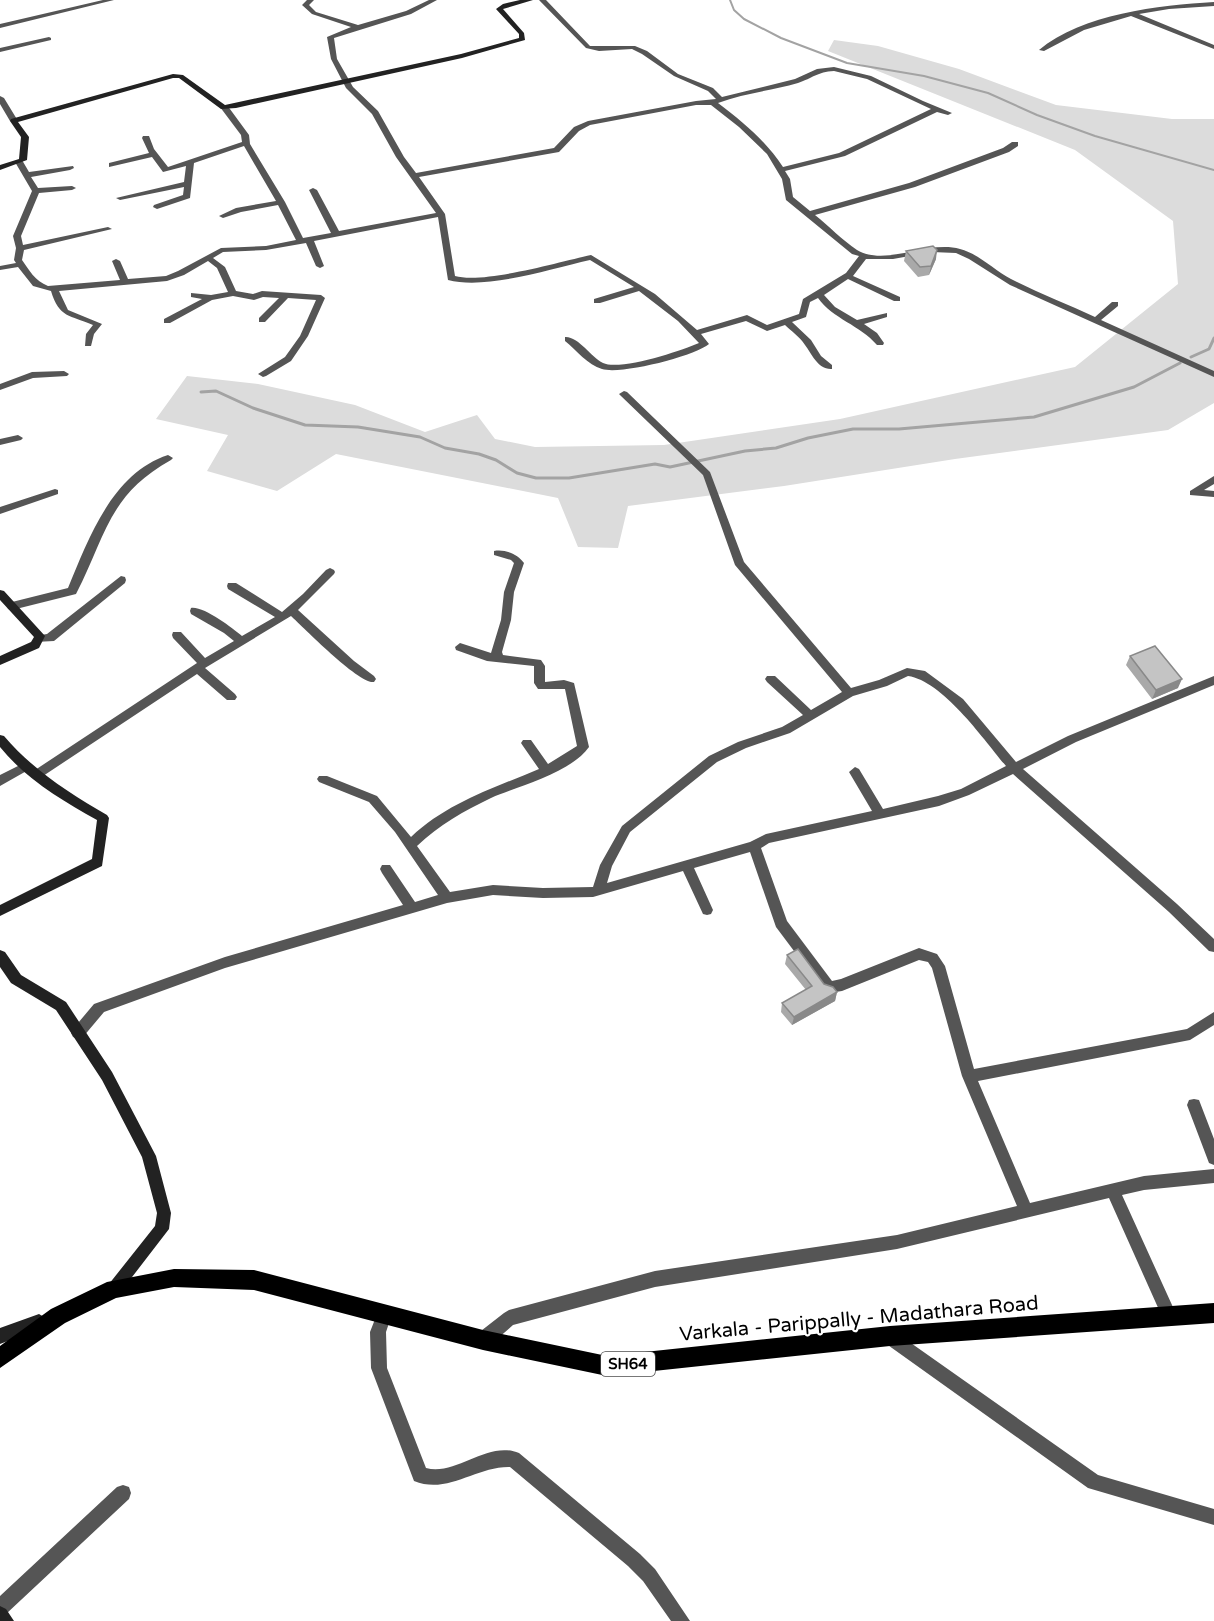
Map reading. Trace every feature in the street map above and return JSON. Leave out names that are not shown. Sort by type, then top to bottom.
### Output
[{"type":"main road","points":[[0,168],[23,160],[25,137],[14,121],[173,76],[181,76],[224,107],[462,56],[523,39],[522,34],[499,9],[505,5],[530,0]]},
{"type":"main road","points":[[0,594],[39,632],[39,639],[35,645],[0,661]]},
{"type":"main road","points":[[0,740],[58,793],[103,818],[98,862],[81,873],[17,900],[0,911]]},
{"type":"main road","points":[[0,956],[6,973],[61,1006],[107,1076],[139,1135],[152,1165],[164,1212],[162,1229],[114,1289]]},
{"type":"main road","name":"Varkala - Parippally - Madathara Road","points":[[0,1358],[58,1316],[114,1289],[174,1278],[254,1280],[483,1340],[607,1366],[890,1336],[1214,1313]]},
{"type":"main road","points":[[0,1336],[58,1316]]},
{"type":"main road","points":[[0,1615],[5,1621]]},
{"type":"street","points":[[0,26],[111,0]]},
{"type":"street","points":[[311,0],[305,5],[314,13],[359,28]]},
{"type":"street","points":[[434,0],[416,11],[392,20],[330,37],[334,59],[346,82],[357,97],[375,113],[400,157],[441,214],[448,267],[453,281],[489,278],[591,257],[639,288],[696,333],[705,344],[676,355],[619,367],[605,367],[568,339]]},
{"type":"street","points":[[542,0],[588,47],[602,50],[632,47],[677,76],[703,84],[715,92],[717,101],[770,153],[786,179],[789,198],[864,256],[880,258],[947,248],[961,252],[1010,282],[1214,374]]},
{"type":"street","points":[[1041,50],[1062,36],[1089,25],[1132,13],[1214,4]]},
{"type":"street","points":[[1132,13],[1214,47]]},
{"type":"street","points":[[0,50],[49,39]]},
{"type":"street","points":[[414,176],[556,150],[563,146],[575,128],[588,123],[717,101],[797,81],[819,70],[834,69],[869,77],[920,103],[948,112]]},
{"type":"street","points":[[0,98],[14,121]]},
{"type":"street","points":[[224,107],[245,135],[246,142],[280,202],[320,266]]},
{"type":"street","points":[[781,170],[822,161],[861,146],[896,127],[938,109]]},
{"type":"street","points":[[146,138],[153,154],[166,170],[246,142]]},
{"type":"street","points":[[810,214],[912,185],[998,153],[1015,144]]},
{"type":"street","points":[[112,165],[153,154]]},
{"type":"street","points":[[19,162],[36,191]]},
{"type":"street","points":[[157,207],[187,196],[190,163]]},
{"type":"street","points":[[27,175],[70,168]]},
{"type":"street","points":[[120,198],[188,184]]},
{"type":"street","points":[[36,191],[72,188]]},
{"type":"street","points":[[313,190],[336,234]]},
{"type":"street","points":[[36,191],[17,236],[20,248],[18,260],[33,282],[43,289],[168,278],[224,250],[253,250],[441,214]]},
{"type":"street","points":[[223,216],[239,210],[280,202]]},
{"type":"street","points":[[20,248],[108,229]]},
{"type":"street","points":[[696,333],[747,318],[767,328],[803,315],[806,302],[847,276],[864,256]]},
{"type":"street","points":[[207,257],[221,267],[232,294]]},
{"type":"street","points":[[116,261],[125,282]]},
{"type":"street","points":[[0,268],[21,264]]},
{"type":"street","points":[[847,276],[897,299]]},
{"type":"street","points":[[54,288],[59,306],[69,316],[98,324],[90,334],[88,344]]},
{"type":"street","points":[[597,301],[639,288]]},
{"type":"street","points":[[194,294],[210,298]]},
{"type":"street","points":[[225,306],[232,294]]},
{"type":"street","points":[[167,321],[210,298],[232,294],[254,297],[262,294],[318,296],[321,299],[304,336],[288,359],[263,374]]},
{"type":"street","points":[[819,294],[840,315],[857,323],[876,337],[880,343]]},
{"type":"street","points":[[262,320],[287,295]]},
{"type":"street","points":[[1096,320],[1115,304]]},
{"type":"street","points":[[857,323],[884,315]]},
{"type":"street","points":[[787,322],[808,342],[818,358],[829,367]]},
{"type":"street","points":[[0,387],[32,375],[64,374]]},
{"type":"street","points":[[624,394],[707,474],[739,563],[849,693]]},
{"type":"street","points":[[0,442],[18,438]]},
{"type":"street","points":[[12,606],[72,591],[107,514],[138,475],[168,458]]},
{"type":"street","points":[[1214,479],[1193,493],[1214,494]]},
{"type":"street","points":[[0,511],[55,492]]},
{"type":"street","points":[[498,553],[515,558],[519,563],[509,592],[506,620],[496,653],[499,657]]},
{"type":"street","points":[[36,775],[201,666],[287,614],[330,572]]},
{"type":"street","points":[[39,639],[50,638],[121,580]]},
{"type":"street","points":[[232,585],[287,614],[370,679]]},
{"type":"street","points":[[195,611],[242,642]]},
{"type":"street","points":[[177,635],[201,666],[231,697]]},
{"type":"street","points":[[410,845],[423,832],[460,810],[493,792],[546,770],[575,755],[583,747],[572,690],[564,684],[542,686],[537,663],[487,657],[460,648]]},
{"type":"street","points":[[598,891],[606,865],[626,829],[713,759],[742,745],[786,730],[849,693],[883,683],[907,672],[921,674],[959,702],[1014,768],[1214,947]]},
{"type":"street","points":[[771,679],[811,716]]},
{"type":"street","points":[[78,1033],[99,1008],[132,995],[256,953],[447,898],[493,890],[543,893],[598,891],[754,846],[766,839],[880,814],[965,792],[1072,739],[1214,680]]},
{"type":"street","points":[[527,743],[546,770]]},
{"type":"street","points":[[0,781],[26,766]]},
{"type":"street","points":[[855,772],[880,814]]},
{"type":"street","points":[[323,779],[373,799],[410,845],[447,898]]},
{"type":"street","points":[[754,846],[781,923],[829,987],[842,985],[920,954],[932,958],[938,966],[969,1076],[1026,1211]]},
{"type":"street","points":[[687,866],[706,910]]},
{"type":"street","points":[[386,869],[412,908]]},
{"type":"street","points":[[969,1076],[1190,1034],[1214,1018]]},
{"type":"street","points":[[1194,1105],[1214,1158]]},
{"type":"street","points":[[483,1340],[509,1318],[655,1279],[897,1242],[1144,1183],[1214,1176]]},
{"type":"street","points":[[1113,1191],[1168,1317]]},
{"type":"street","points":[[384,1314],[378,1332],[379,1368],[420,1475],[434,1480],[501,1457],[513,1459],[634,1560],[649,1575],[681,1621]]},
{"type":"street","points":[[890,1336],[1094,1482],[1214,1517]]},
{"type":"street","points":[[0,1608],[123,1493]]},
{"type":"shaded area","points":[[834,40],[878,46],[959,69],[1056,105],[1172,119],[1214,119],[1214,403],[1168,430],[955,459],[784,486],[628,506],[618,548],[578,547],[558,498],[336,454],[277,491],[207,471],[228,435],[156,419],[187,376],[258,384],[355,405],[425,432],[477,415],[495,439],[535,447],[664,445],[840,419],[1075,367],[1178,284],[1173,221],[1075,150],[828,51]]},
{"type":"building","points":[[933,246],[937,250],[931,266],[920,267],[906,251]]},
{"type":"building","points":[[1155,646],[1182,679],[1156,690],[1130,656]]},
{"type":"building","points":[[798,949],[824,984],[833,987],[837,992],[794,1017],[782,1003],[812,986],[787,955]]},
{"type":"waterway","points":[[730,0],[734,10],[744,19],[781,38],[847,63],[924,76],[988,93],[1037,115],[1095,136],[1214,170]]},
{"type":"waterway","points":[[1191,357],[1209,349],[1214,338]]},
{"type":"waterway","points":[[201,392],[216,391],[253,408],[305,425],[358,427],[420,437],[445,448],[479,454],[496,460],[517,473],[536,478],[569,478],[655,464],[670,467],[745,451],[776,448],[808,438],[853,429],[899,429],[1034,417],[1134,387],[1180,363]]}]
